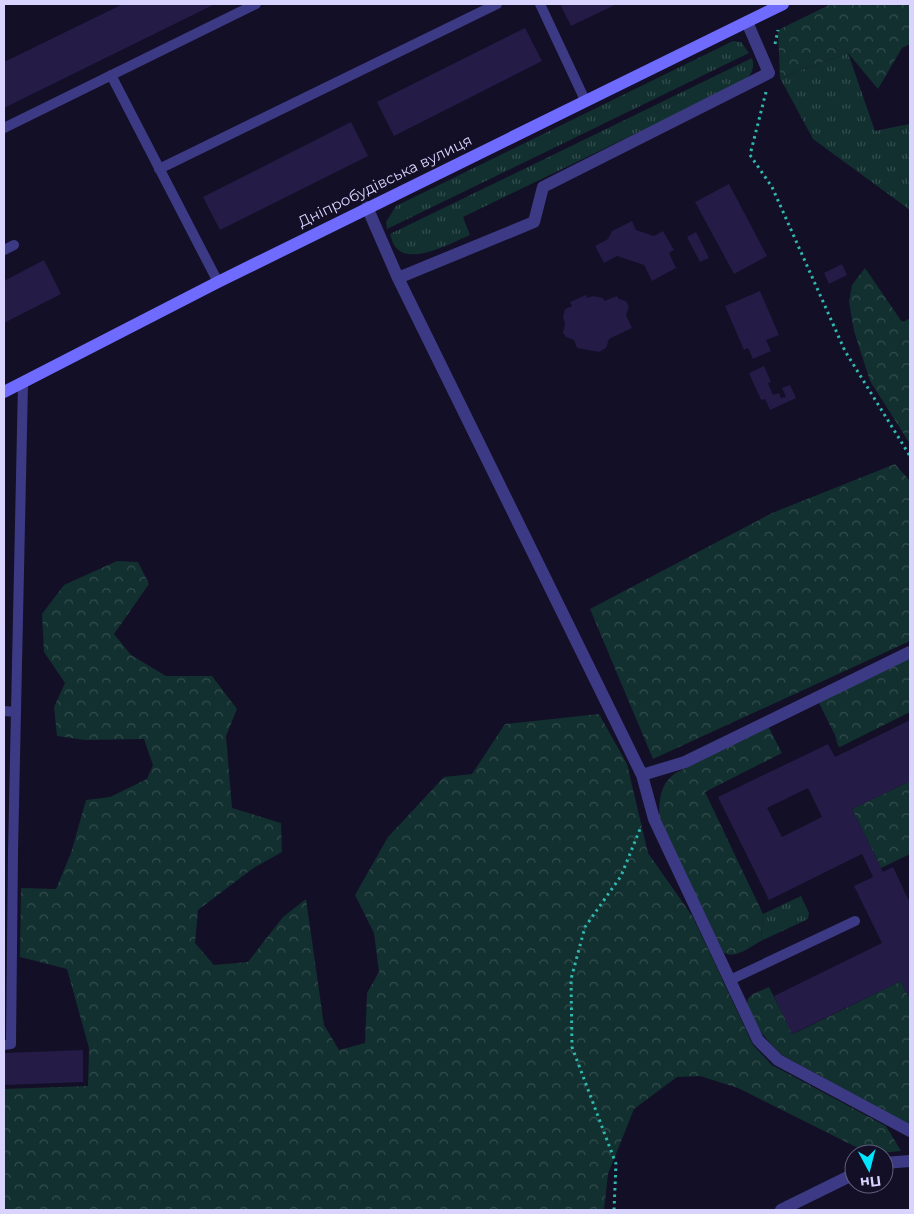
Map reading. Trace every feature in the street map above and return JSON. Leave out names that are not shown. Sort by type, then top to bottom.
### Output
[{"type":"street","name":"Дніпробудівська вулиця","points":[[4,392],[218,282],[783,4]]},
{"type":"street","points":[[398,278],[534,222],[543,187],[769,73],[747,22]]},
{"type":"street","points":[[367,208],[398,278],[642,775],[654,818],[758,1040],[778,1060],[910,1131]]},
{"type":"street","points":[[642,775],[685,762],[910,652]]},
{"type":"street","points":[[894,1162],[910,1161]]},
{"type":"street","points":[[781,1210],[844,1179]]},
{"type":"lane","points":[[4,128],[256,4]]},
{"type":"lane","points":[[159,169],[497,4]]},
{"type":"lane","points":[[540,4],[585,100]]},
{"type":"lane","points":[[111,75],[218,282]]},
{"type":"lane","points":[[4,250],[14,245]]},
{"type":"lane","points":[[4,1045],[11,1044],[23,383]]},
{"type":"lane","points":[[4,711],[16,712]]},
{"type":"lane","points":[[730,980],[855,921]]},
{"type":"path","points":[[774,48],[778,30]]},
{"type":"path","points":[[768,83],[750,155],[772,187],[845,351],[910,456]]},
{"type":"path","points":[[614,1210],[616,1164],[572,1048],[571,979],[585,927],[621,876],[643,821]]},
{"type":"green space","points":[[831,4],[910,4],[910,44],[902,48],[878,89],[848,53],[780,78],[778,30]]},
{"type":"green space","points":[[733,41],[741,42],[749,53],[387,229],[386,222],[396,206]]},
{"type":"green space","points":[[848,53],[875,131],[909,124],[910,210],[813,139],[780,78]]},
{"type":"green space","points":[[752,58],[752,70],[746,80],[463,217],[470,235],[420,254],[409,254],[401,251],[393,244],[390,234]]},
{"type":"green space","points":[[865,268],[902,322],[910,319],[910,444],[870,381],[854,331],[849,302],[852,285]]},
{"type":"green space","points":[[895,464],[910,481],[910,641],[653,759],[590,609],[772,513]]},
{"type":"green space","points":[[117,561],[138,562],[149,584],[114,634],[131,655],[166,676],[212,676],[237,709],[226,736],[232,808],[281,823],[282,852],[252,869],[198,910],[195,943],[214,965],[248,962],[283,917],[306,899],[324,1025],[339,1050],[365,1043],[367,993],[379,972],[374,933],[355,895],[388,837],[444,777],[472,774],[505,724],[599,714],[627,764],[648,853],[693,917],[753,1045],[772,1065],[886,1126],[901,1151],[894,1152],[894,1144],[850,1144],[738,1088],[700,1076],[677,1077],[634,1109],[608,1174],[604,1210],[4,1210],[4,1089],[88,1086],[89,1048],[67,969],[20,957],[21,888],[56,889],[71,853],[86,800],[110,797],[147,779],[153,765],[144,739],[85,740],[57,736],[54,707],[65,683],[44,652],[42,614],[64,585]]},
{"type":"green space","points":[[910,657],[910,712],[840,747],[838,746],[835,735],[818,701]]},
{"type":"green space","points":[[768,726],[782,753],[705,792],[763,914],[761,941],[737,954],[728,954],[723,952],[659,817],[660,798],[665,784],[674,774]]},
{"type":"green space","points":[[910,781],[910,854],[881,868],[852,809]]},
{"type":"green space","points":[[801,896],[809,913],[808,919],[761,941],[763,914]]},
{"type":"green space","points":[[901,981],[908,996],[910,995],[910,1126],[782,1055],[753,1021],[747,1005],[748,999],[752,995],[769,987],[793,1034]]},
{"type":"building","points":[[123,4],[213,5],[4,108],[4,62]]},
{"type":"building","points":[[560,4],[617,4],[571,26]]},
{"type":"building","points":[[525,28],[542,61],[394,136],[377,102]]},
{"type":"building","points":[[351,122],[368,156],[220,230],[203,197]]},
{"type":"building","points":[[729,184],[767,256],[734,274],[695,202]]},
{"type":"building","points":[[632,221],[636,230],[654,236],[663,231],[674,250],[669,253],[676,268],[652,281],[644,265],[617,256],[604,263],[595,246],[608,239],[612,231]]},
{"type":"building","points":[[696,232],[709,258],[700,262],[687,237]]},
{"type":"building","points":[[44,260],[61,294],[4,323],[4,281]]},
{"type":"building","points":[[842,264],[847,275],[829,284],[824,273]]},
{"type":"building","points":[[760,291],[779,335],[766,340],[771,351],[753,359],[748,348],[744,350],[725,306]]},
{"type":"building","points":[[586,295],[587,298],[593,296],[603,298],[604,301],[617,296],[619,299],[626,301],[629,307],[626,315],[632,328],[609,339],[606,348],[599,352],[577,348],[574,340],[566,337],[563,333],[565,309],[572,306],[570,302]]},
{"type":"building","points":[[764,366],[771,382],[768,383],[773,395],[779,393],[781,398],[786,397],[782,388],[790,385],[796,398],[770,410],[765,399],[761,400],[749,373]]},
{"type":"building","points":[[910,720],[910,781],[852,809],[883,872],[893,867],[910,903],[910,995],[908,996],[901,981],[792,1034],[774,996],[882,943],[854,886],[873,877],[862,854],[769,900],[718,797],[828,744],[835,757]],"holes":[[[808,788],[822,817],[782,837],[767,808]]]},
{"type":"building","points":[[83,1050],[83,1082],[4,1085],[4,1053]]}]
